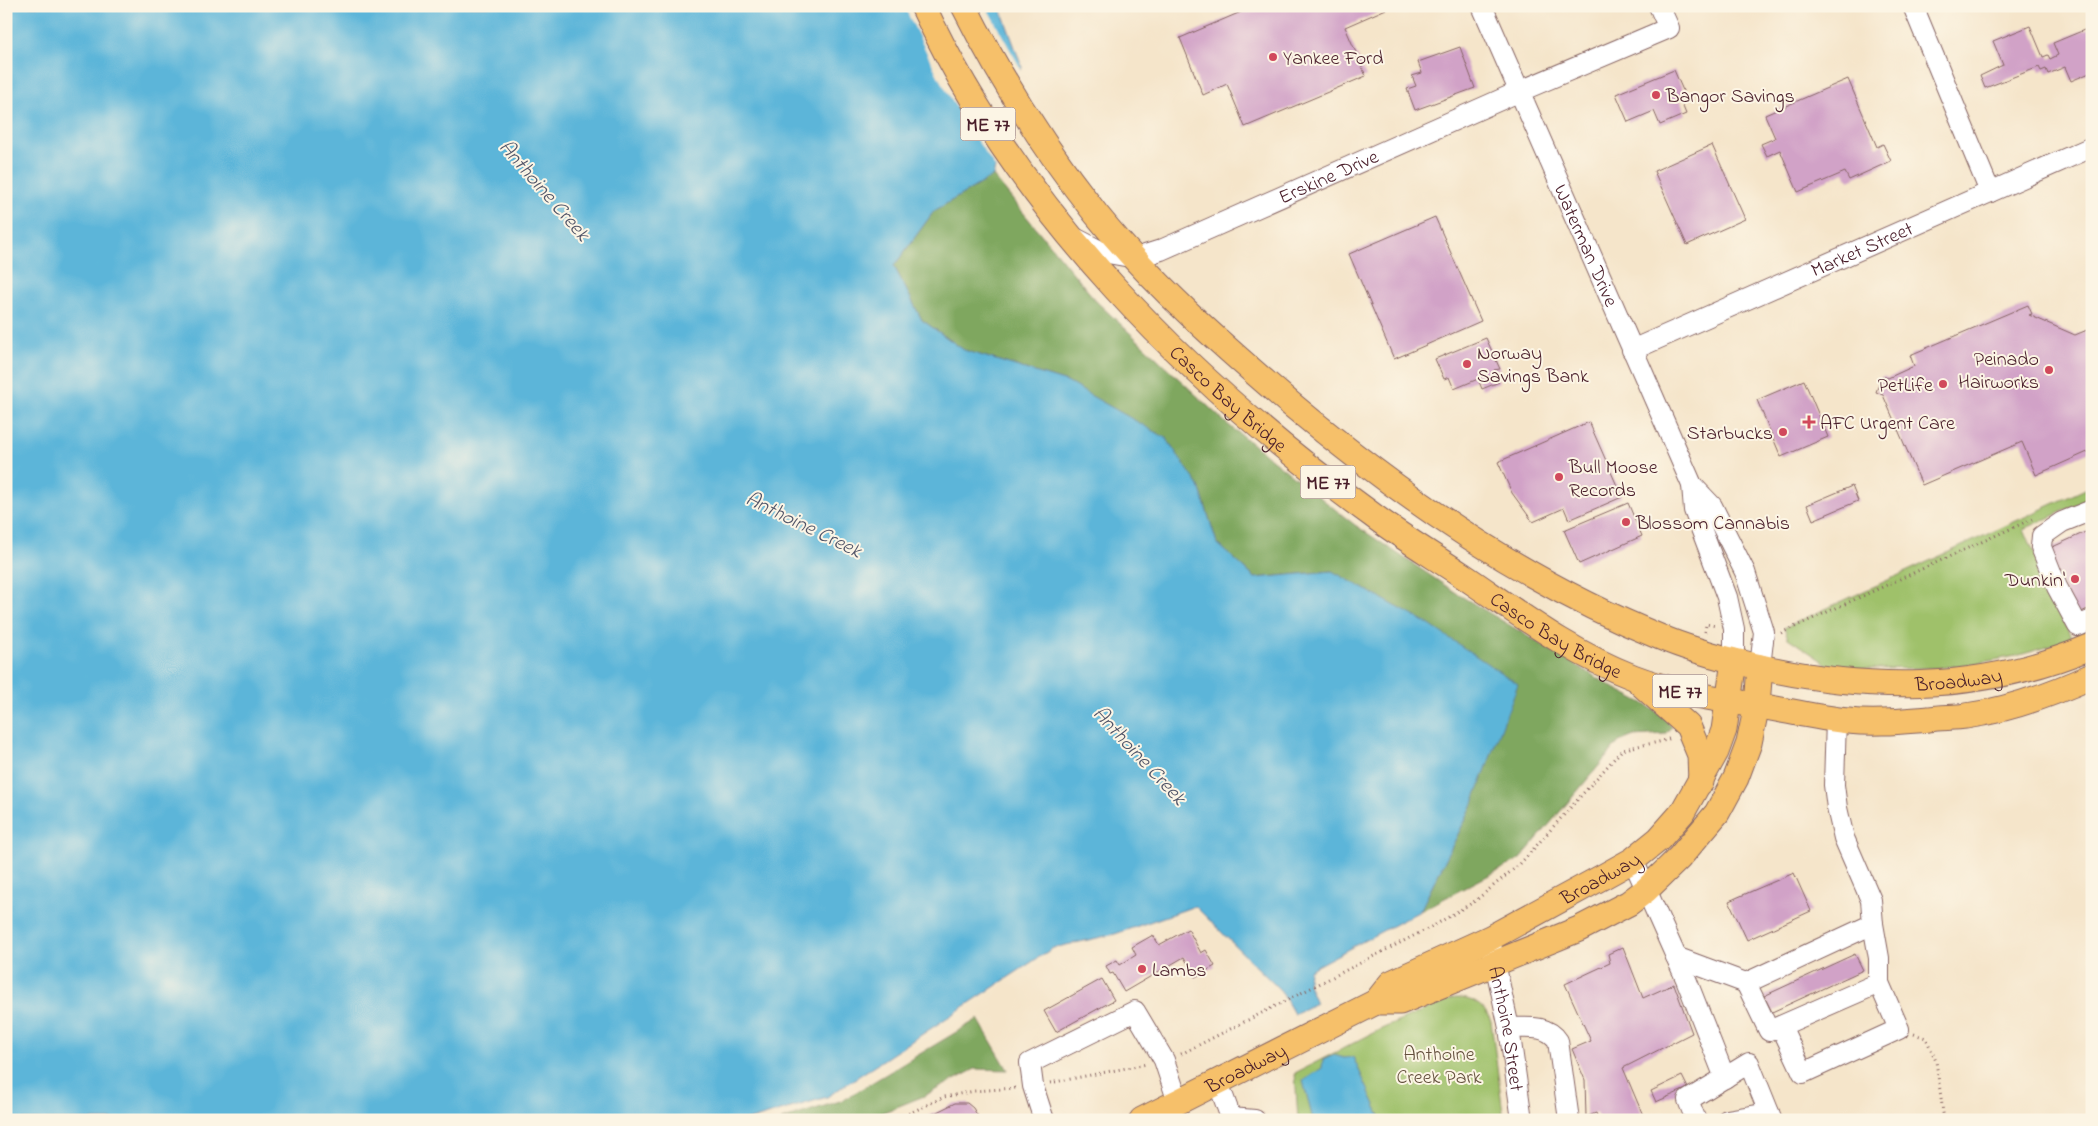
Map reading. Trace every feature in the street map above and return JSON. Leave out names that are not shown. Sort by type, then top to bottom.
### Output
[{"type":"main road","name":"Casco Bay Bridge","points":[[923,6],[942,45],[996,136],[1066,233],[1146,320],[1194,367],[1279,442],[1373,516],[1534,625],[1564,643],[1632,676],[1679,691],[1729,700]]},
{"type":"main road","name":"Casco Bay Bridge","points":[[964,6],[983,45],[1025,116],[1096,213],[1188,312],[1259,376],[1374,470],[1493,551],[1615,618],[1663,639],[1734,661]]},
{"type":"main road","name":"Broadway","points":[[1734,661],[1792,674],[1841,681],[1899,685],[1929,684],[2019,671],[2064,658],[2087,635]]},
{"type":"main road","name":"Waterman Drive","points":[[1729,700],[1734,661]]},
{"type":"main road","name":"Waterman Drive","points":[[1757,705],[1760,667]]},
{"type":"main road","points":[[1632,676],[1688,726],[1700,755],[1701,782]]},
{"type":"main road","name":"Broadway","points":[[1152,1118],[1178,1102],[1376,1002],[1391,983],[1490,938],[1633,860],[1659,838],[1682,813],[1701,782],[1722,735],[1729,700],[1836,719],[1876,723],[1963,717],[1994,711],[2069,686],[2092,676]]},
{"type":"main road","name":"Broadway","points":[[1376,1002],[1400,1002],[1495,963],[1579,928],[1629,903],[1646,890],[1679,858],[1717,813],[1736,778],[1748,748],[1757,705]]},
{"type":"street","name":"Waterman Drive","points":[[1482,6],[1518,92],[1692,485],[1694,510],[1727,597],[1734,629],[1734,661]]},
{"type":"street","name":"Erskine Drive","points":[[1136,258],[1162,250],[1518,92],[1669,28],[1659,6]]},
{"type":"street","points":[[1913,6],[1990,192]]},
{"type":"street","name":"Market Street","points":[[1632,350],[2092,147]]},
{"type":"street","points":[[1066,233],[1102,252],[1136,258]]},
{"type":"street","name":"Waterman Drive","points":[[1692,485],[1712,506],[1744,572],[1764,632],[1760,667]]},
{"type":"street","points":[[2087,635],[2057,587],[2041,547],[2042,536],[2062,522],[2092,510]]},
{"type":"street","points":[[1782,1026],[1803,1073],[1899,1029],[1879,983],[1879,958],[1871,900],[1844,838],[1837,808],[1834,785],[1836,719]]},
{"type":"street","points":[[1633,860],[1676,957],[1725,1078]]},
{"type":"street","points":[[1746,983],[1873,924]]},
{"type":"street","name":"Anthoine Street","points":[[1490,938],[1508,1028],[1522,1120]]},
{"type":"street","points":[[1676,957],[1746,983],[1769,1031],[1879,983]]},
{"type":"street","points":[[1044,1120],[1033,1086],[1030,1063],[1135,1011],[1164,1060],[1178,1102]]},
{"type":"street","points":[[1508,1028],[1536,1028],[1554,1034],[1558,1041],[1568,1120]]},
{"type":"street","points":[[1696,1120],[1688,1100],[1749,1064],[1761,1117],[1727,1120]]},
{"type":"street","points":[[1218,1082],[1231,1118],[1255,1120]]},
{"type":"path","points":[[1781,633],[2038,516]]},
{"type":"path","points":[[1179,1055],[1279,1006],[1435,925],[1474,901],[1520,864],[1621,751],[1632,746],[1661,742],[1673,737]]},
{"type":"path","points":[[1899,1029],[1926,1038],[1936,1060],[1944,1120]]},
{"type":"path","points":[[1050,1083],[1153,1063]]},
{"type":"path","points":[[895,1120],[944,1097],[974,1091],[1022,1087]]},
{"type":"green space","points":[[993,176],[1097,302],[1226,423],[1355,525],[1461,596],[1616,689],[1643,703],[1660,714],[1672,727],[1666,734],[1634,736],[1619,742],[1520,859],[1420,911],[1472,806],[1332,571],[1255,578],[1217,543],[1199,486],[1067,382],[964,350],[922,320],[894,266],[934,211]]},
{"type":"green space","points":[[2092,486],[2092,498],[2024,529],[2072,640],[2016,656],[1978,663],[1939,668],[1867,669],[1831,667],[1788,638],[1784,628]]},
{"type":"green space","name":"Anthoine Creek Park","points":[[1450,999],[1468,999],[1478,1004],[1491,1021],[1504,1120],[1298,1120],[1295,1073],[1379,1030]]},
{"type":"green space","points":[[978,1019],[1008,1070],[975,1069],[924,1096],[864,1120],[781,1120],[843,1100]]},
{"type":"water","name":"Anthoine Creek","points":[[6,6],[1001,6],[1022,67],[993,176],[934,211],[894,266],[922,320],[964,350],[1067,382],[1166,438],[1199,486],[1217,543],[1255,578],[1332,571],[1428,624],[1518,684],[1472,806],[1420,911],[1309,970],[1308,984],[1316,1003],[1294,1014],[1281,991],[1195,906],[1115,934],[1053,948],[827,1097],[751,1120],[6,1120]]},
{"type":"water","points":[[1334,1055],[1344,1058],[1353,1057],[1382,1120],[1313,1120],[1303,1081],[1322,1068],[1323,1060]]},
{"type":"pier","points":[[904,6],[986,6],[1023,73],[997,170],[940,80]]},
{"type":"building","name":"Yankee Ford","points":[[1255,6],[1393,6],[1345,27],[1366,76],[1245,127],[1227,84],[1203,95],[1180,38]]},
{"type":"building","points":[[2030,26],[2043,57],[2048,55],[2050,59],[2058,55],[2053,43],[2089,28],[2092,33],[2092,72],[2071,81],[2065,67],[2048,74],[2046,69],[2041,71],[2039,67],[1985,88],[1980,76],[2003,65],[1993,41]]},
{"type":"building","points":[[1460,47],[1475,88],[1415,110],[1407,89],[1416,86],[1412,76],[1422,73],[1418,62]]},
{"type":"building","points":[[1674,70],[1685,95],[1679,97],[1686,114],[1660,125],[1654,111],[1628,122],[1616,94]]},
{"type":"building","points":[[1848,79],[1877,147],[1883,144],[1891,161],[1849,180],[1845,172],[1798,192],[1780,150],[1767,156],[1761,144],[1775,138],[1765,115]]},
{"type":"building","points":[[1712,145],[1745,219],[1687,245],[1654,171]]},
{"type":"building","points":[[1435,217],[1481,321],[1394,359],[1349,254]]},
{"type":"building","points":[[2028,305],[2032,314],[2029,315],[2075,335],[2092,328],[2092,450],[2036,475],[2022,442],[1922,485],[1883,395],[1876,392],[1882,376],[1888,378],[1914,366],[1910,355]]},
{"type":"building","name":"Norway Savings Bank","points":[[1486,338],[1500,369],[1494,370],[1499,382],[1482,389],[1478,379],[1454,389],[1449,377],[1444,379],[1435,359]]},
{"type":"building","points":[[1804,380],[1828,437],[1781,457],[1757,400]]},
{"type":"building","name":"Bull Moose Records","points":[[1589,422],[1622,497],[1569,520],[1564,508],[1533,522],[1512,493],[1498,462]]},
{"type":"building","points":[[1852,486],[1858,501],[1813,520],[1807,505]]},
{"type":"building","points":[[1628,503],[1642,536],[1579,564],[1564,530]]},
{"type":"building","name":"Dunkin'","points":[[2092,529],[2092,607],[2075,615],[2046,550]]},
{"type":"building","points":[[1794,873],[1811,911],[1747,940],[1729,901]]},
{"type":"building","points":[[1188,929],[1201,953],[1206,950],[1215,966],[1195,977],[1184,957],[1124,992],[1113,973],[1110,974],[1106,966],[1117,960],[1120,965],[1136,955],[1132,947],[1153,935],[1159,945]]},
{"type":"building","points":[[1623,947],[1643,998],[1674,984],[1692,1033],[1623,1068],[1645,1120],[1599,1120],[1596,1113],[1586,1117],[1585,1080],[1572,1049],[1591,1041],[1565,984],[1610,963],[1608,954]]},
{"type":"building","points":[[1855,954],[1863,970],[1772,1012],[1764,996]]},
{"type":"building","points":[[1102,979],[1114,1000],[1056,1032],[1044,1011]]},
{"type":"building","points":[[1682,1076],[1688,1088],[1656,1102],[1651,1091]]},
{"type":"building","points":[[955,1103],[967,1103],[973,1108],[980,1120],[921,1120]]},
{"type":"place","name":"Yankee Ford","points":[[1273,57]]},
{"type":"place","name":"Bangor Savings","points":[[1656,95]]},
{"type":"place","name":"Norway Savings Bank","points":[[1467,364]]},
{"type":"place","name":"Peinado Hairworks","points":[[2049,370]]},
{"type":"place","name":"PetLife","points":[[1943,384]]},
{"type":"place","name":"AFC Urgent Care","points":[[1809,422]]},
{"type":"place","name":"Starbucks","points":[[1783,432]]},
{"type":"place","name":"Bull Moose Records","points":[[1559,477]]},
{"type":"place","name":"Blossom Cannabis","points":[[1626,522]]},
{"type":"place","name":"Dunkin'","points":[[2075,579]]},
{"type":"place","name":"Lambs","points":[[1142,969]]}]
